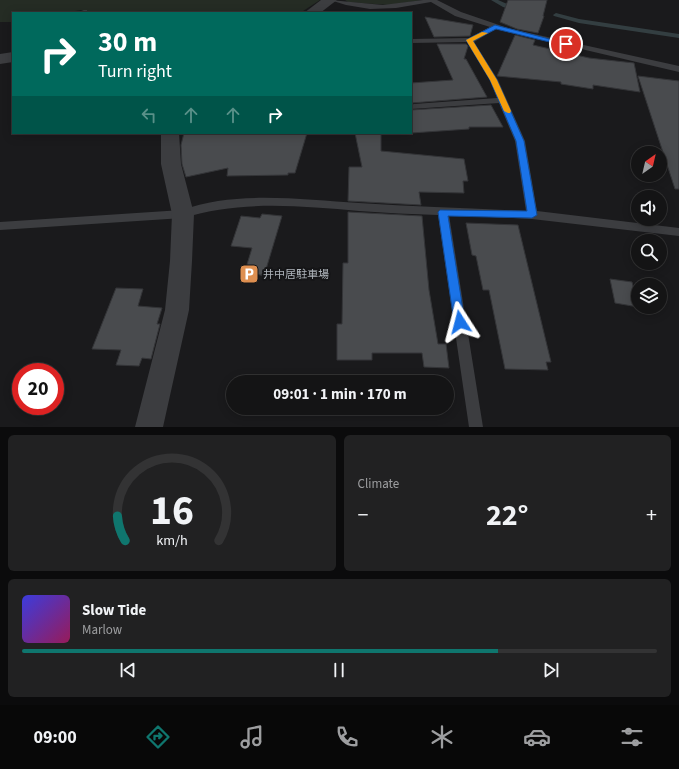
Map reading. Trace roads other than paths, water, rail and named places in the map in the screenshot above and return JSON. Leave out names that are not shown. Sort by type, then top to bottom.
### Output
[{"type":"street","points":[[312,12],[330,0]]},
{"type":"street","points":[[0,59],[12,57]]},
{"type":"street","points":[[149,427],[177,310],[181,261],[183,214],[171,164],[170,134]]},
{"type":"lane","points":[[334,0],[352,4],[390,7],[432,0],[458,14],[495,27],[542,39],[679,69]]},
{"type":"lane","points":[[412,42],[475,39],[495,27]]},
{"type":"lane","points":[[469,40],[494,80],[520,141],[532,215]]},
{"type":"lane","points":[[414,107],[503,100]]},
{"type":"lane","points":[[0,226],[183,214],[193,210],[233,203],[262,201],[443,212],[532,215],[679,232]]},
{"type":"lane","points":[[443,212],[476,427]]},
{"type":"waterway","points":[[494,0],[505,6],[516,9]]},
{"type":"waterway","points":[[556,15],[579,21],[679,36]]},
{"type":"place","name":"井中居駐車場","points":[[249,274]]}]
